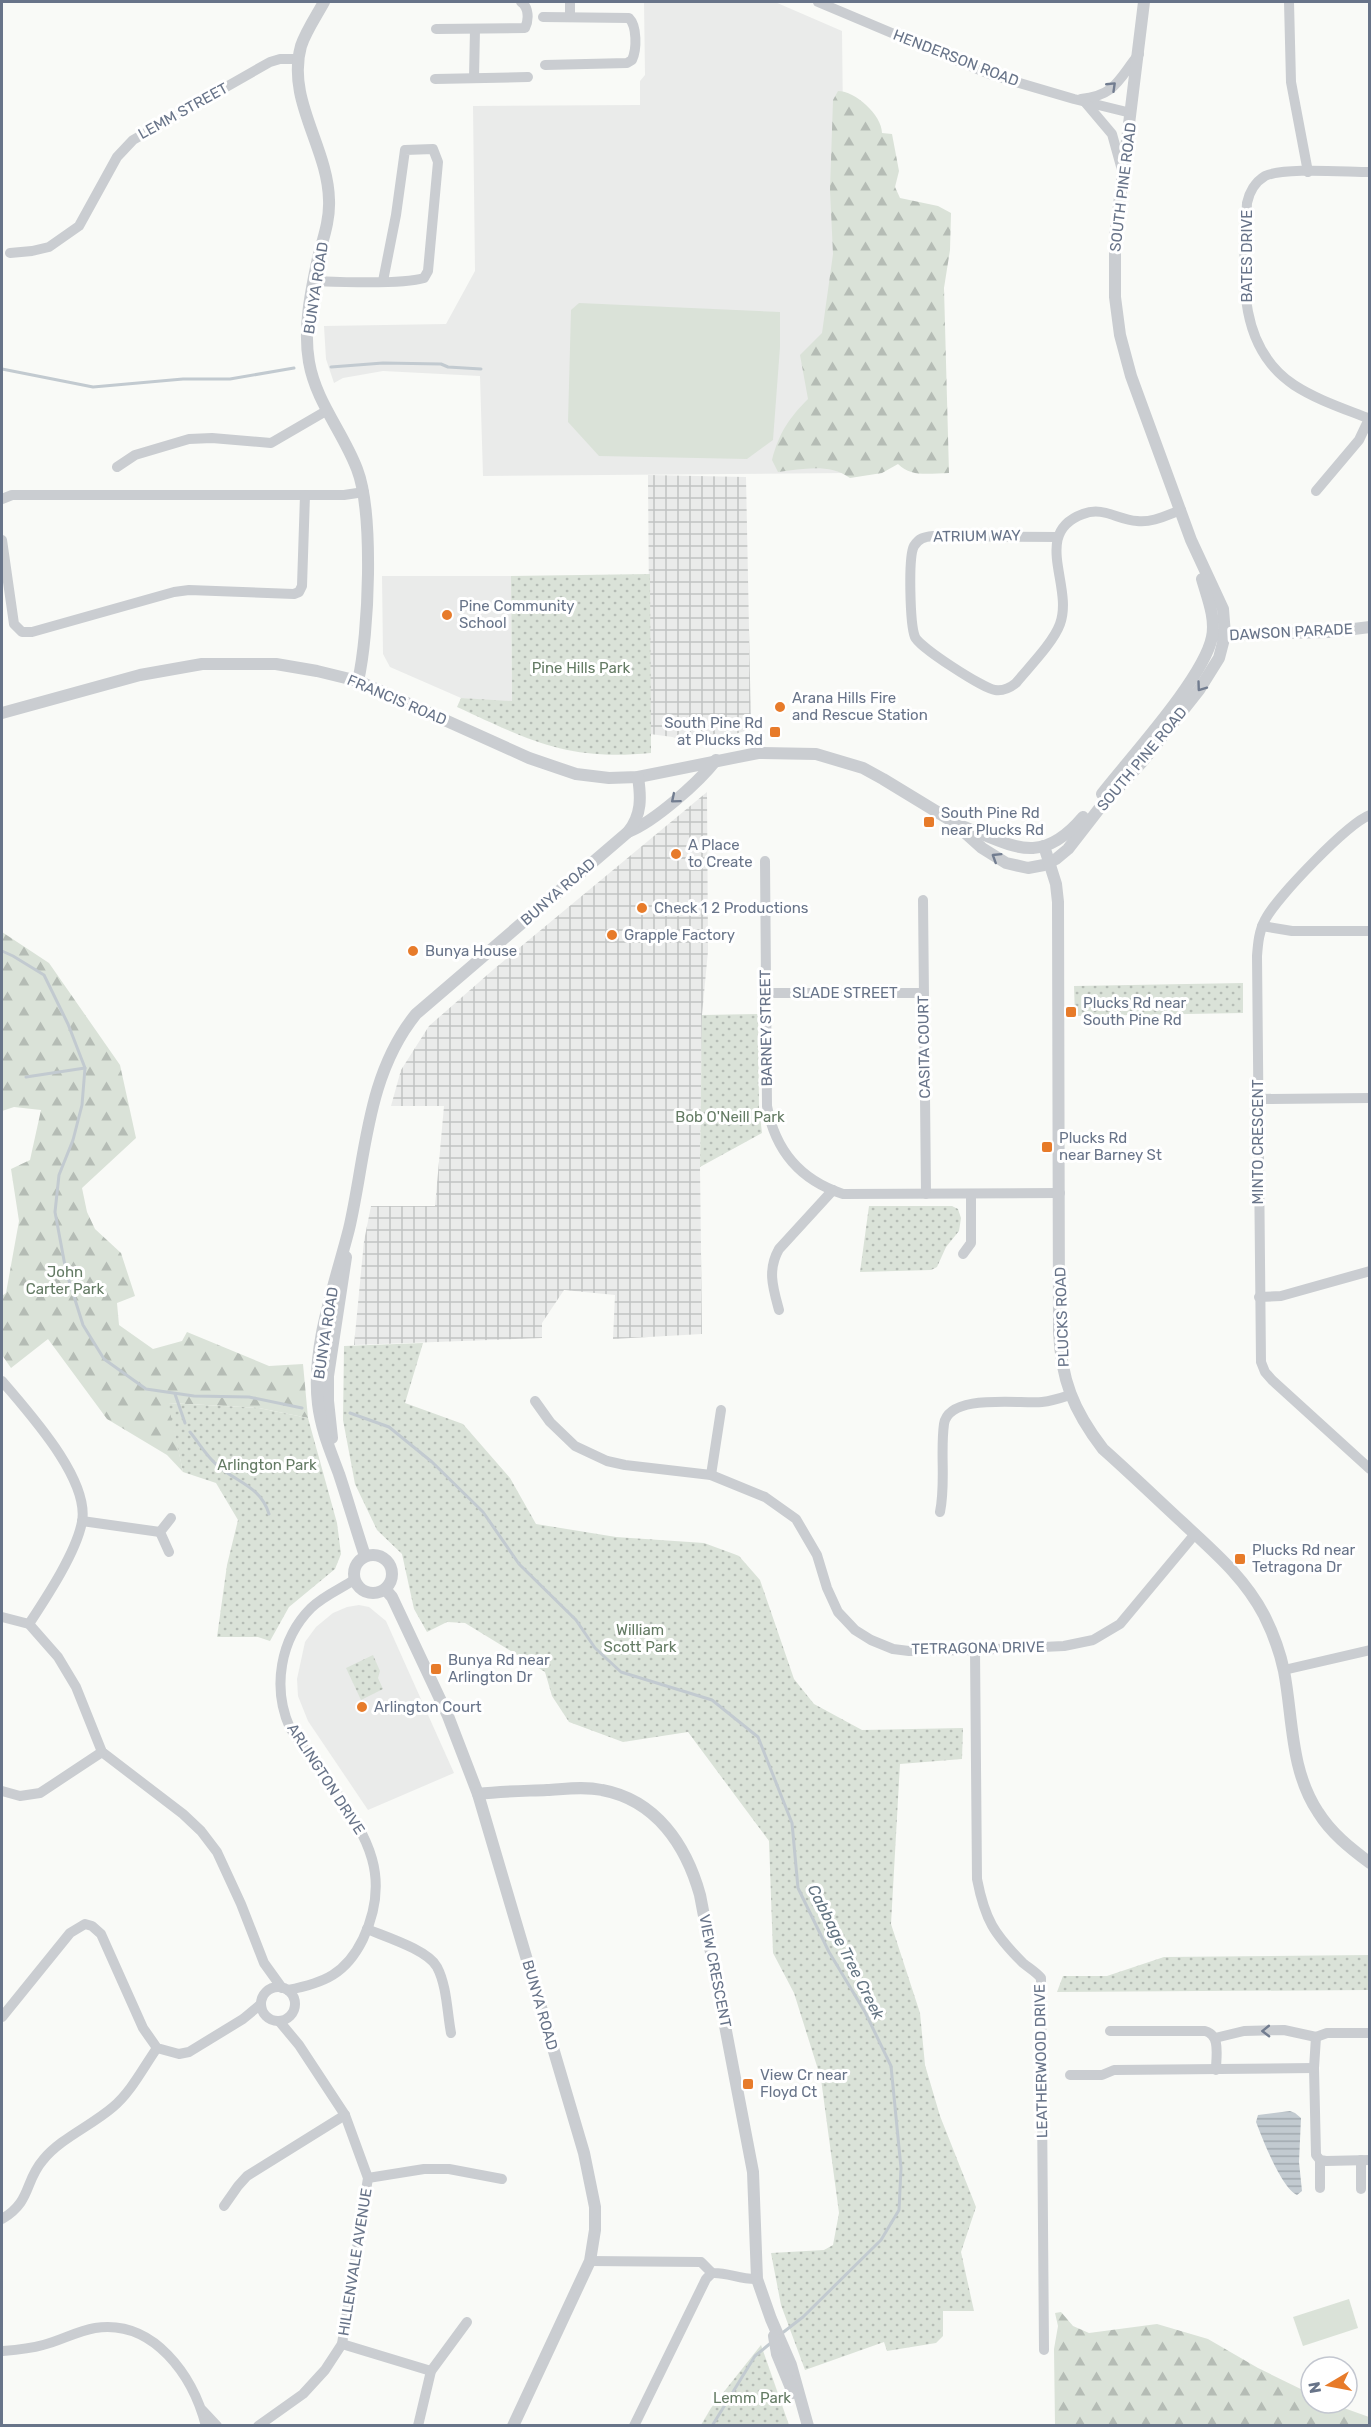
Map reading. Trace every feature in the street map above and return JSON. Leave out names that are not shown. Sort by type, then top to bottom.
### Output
[{"type":"street","name":"BUNYA ROAD","points":[[324,2],[302,44],[297,76],[300,96],[321,161],[330,200],[309,313],[307,347],[312,375],[326,411],[357,469],[364,492],[367,601],[362,664],[358,681]]},
{"type":"street","points":[[436,29],[525,28],[527,9],[521,2]]},
{"type":"street","points":[[570,2],[570,16]]},
{"type":"street","name":"HENDERSON ROAD","points":[[818,2],[989,74],[1080,101],[1131,113]]},
{"type":"street","name":"SOUTH PINE ROAD","points":[[716,760],[758,753],[783,752],[816,754],[833,758],[883,779],[951,821],[1009,846],[1028,848],[1044,846],[1070,832],[1089,811],[1194,676],[1204,659],[1212,636],[1211,612],[1191,540],[1131,376],[1120,335],[1114,269],[1115,238],[1144,2]]},
{"type":"street","points":[[1289,2],[1291,82],[1308,172]]},
{"type":"street","points":[[543,17],[629,18],[634,28],[634,58],[629,62],[545,65]]},
{"type":"street","points":[[474,78],[475,29]]},
{"type":"street","points":[[1080,101],[1102,96],[1115,86],[1139,54]]},
{"type":"street","name":"LEMM STREET","points":[[10,253],[49,247],[79,226],[117,157],[133,140],[270,62],[280,59],[298,59]]},
{"type":"street","points":[[435,79],[528,77]]},
{"type":"street","points":[[1080,101],[1112,134],[1123,179]]},
{"type":"street","points":[[315,280],[383,281],[424,278],[428,271],[438,162],[433,149],[405,150],[383,281]]},
{"type":"street","name":"BATES DRIVE","points":[[1369,419],[1310,393],[1289,381],[1263,353],[1247,314],[1244,283],[1249,195],[1257,183],[1267,176],[1308,172],[1370,172]]},
{"type":"street","points":[[117,467],[135,455],[189,439],[212,438],[271,443],[326,411]]},
{"type":"street","points":[[1316,491],[1359,440],[1369,419]]},
{"type":"street","points":[[2,499],[12,495],[344,495],[364,492]]},
{"type":"street","points":[[2,540],[14,624],[22,632],[32,632],[174,592],[189,590],[294,594],[301,590],[302,586],[305,495]]},
{"type":"street","points":[[1058,537],[1067,523],[1089,512],[1107,512],[1142,521],[1181,510]]},
{"type":"street","name":"ATRIUM WAY","points":[[933,536],[1058,537],[1061,621],[1055,633],[1014,685],[999,690],[987,688],[928,651],[917,641],[912,621],[911,557],[920,539],[933,536]]},
{"type":"street","name":"SOUTH PINE ROAD","points":[[951,821],[982,848],[1006,863],[1028,868],[1049,863],[1068,849],[1099,809],[1143,761],[1179,716],[1215,667],[1223,647],[1226,635],[1223,609],[1191,540]]},
{"type":"street","name":"DAWSON PARADE","points":[[1212,636],[1322,632],[1370,627]]},
{"type":"street","name":"FRANCIS ROAD","points":[[2,713],[140,675],[202,664],[276,664],[358,681],[546,765],[576,774],[609,778],[638,777],[716,760]]},
{"type":"street","name":"BUNYA ROAD","points":[[628,832],[644,826],[706,773],[716,760]]},
{"type":"street","name":"BUNYA ROAD","points":[[365,1556],[326,1442],[318,1403],[317,1376],[333,1284],[349,1229],[375,1095],[392,1049],[416,1014],[635,824],[639,813],[640,798],[638,777]]},
{"type":"street","name":"MINTO CRESCENT","points":[[1370,815],[1347,829],[1278,901],[1262,926],[1257,956],[1260,1354],[1265,1372],[1370,1469]]},
{"type":"street","name":"PLUCKS ROAD","points":[[1044,846],[1058,902],[1060,1357],[1070,1395],[1088,1429],[1103,1449],[1232,1569],[1255,1599],[1272,1633],[1284,1670],[1302,1781],[1328,1826],[1370,1863]]},
{"type":"street","name":"BARNEY STREET","points":[[765,861],[767,1106],[778,1142],[801,1173],[816,1183],[843,1194],[1060,1194]]},
{"type":"street","name":"CASITA COURT","points":[[923,900],[927,1194]]},
{"type":"street","points":[[1262,926],[1292,931],[1370,931]]},
{"type":"street","name":"SLADE STREET","points":[[766,993],[923,993]]},
{"type":"street","points":[[1258,1099],[1370,1098]]},
{"type":"street","points":[[779,1310],[772,1284],[773,1259],[779,1249],[833,1190]]},
{"type":"street","points":[[963,1254],[971,1243],[971,1194]]},
{"type":"street","points":[[1259,1297],[1281,1296],[1370,1271]]},
{"type":"street","points":[[2,1381],[74,1478],[82,1502],[82,1521],[67,1557],[29,1624]]},
{"type":"street","points":[[940,1512],[944,1493],[945,1421],[955,1408],[968,1404],[1043,1402],[1070,1395]]},
{"type":"street","name":"TETRAGONA DRIVE","points":[[535,1401],[550,1422],[575,1446],[607,1461],[711,1475],[765,1497],[796,1519],[817,1555],[838,1612],[855,1630],[871,1641],[893,1649],[909,1651],[975,1650],[1064,1646],[1093,1640],[1120,1624],[1195,1534]]},
{"type":"street","points":[[711,1475],[721,1410]]},
{"type":"street","points":[[160,1533],[171,1518]]},
{"type":"street","points":[[82,1521],[160,1533]]},
{"type":"street","points":[[160,1533],[169,1552]]},
{"type":"street","points":[[377,1555],[391,1567],[392,1579],[385,1589],[374,1594],[357,1586],[354,1580],[356,1563],[365,1556],[377,1555]]},
{"type":"street","name":"ARLINGTON DRIVE","points":[[293,2010],[316,1985],[346,1965],[367,1929],[375,1900],[372,1854],[359,1825],[290,1728],[284,1715],[280,1685],[282,1662],[288,1642],[299,1623],[312,1607],[354,1580]]},
{"type":"street","name":"BUNYA ROAD","points":[[385,1589],[392,1597],[448,1716],[478,1794],[589,2173],[595,2207],[595,2230],[590,2261],[513,2426]]},
{"type":"street","points":[[2,1617],[29,1624],[68,1670],[102,1752],[183,1814],[201,1831],[217,1852],[242,1904],[264,1963],[266,1992],[261,2004],[243,2019],[189,2052],[179,2054],[157,2048],[144,2028],[101,1934],[92,1926],[85,1924],[70,1933],[2,2017]]},
{"type":"street","name":"LEATHERWOOD DRIVE","points":[[975,1650],[977,1879],[992,1927],[1005,1944],[1041,1977],[1044,2350]]},
{"type":"street","points":[[1284,1670],[1370,1650]]},
{"type":"street","points":[[2,1791],[20,1796],[40,1793],[102,1752]]},
{"type":"street","name":"VIEW CRESCENT","points":[[478,1794],[586,1788],[612,1792],[625,1797],[657,1817],[680,1845],[694,1874],[700,1895],[753,2172],[757,2279],[806,2420]]},
{"type":"street","points":[[367,1929],[423,1954],[436,1965],[441,1977],[451,2033]]},
{"type":"street","points":[[243,2019],[266,2016],[279,2021],[293,2010],[292,1994],[285,1989],[264,1963]]},
{"type":"street","name":"ARLINGTON DRIVE","points":[[285,1989],[316,1985]]},
{"type":"street","points":[[266,1992],[273,1988],[285,1989]]},
{"type":"street","points":[[261,2004],[266,2016]]},
{"type":"street","name":"HILLENVALE AVENUE","points":[[293,2010],[299,2045]]},
{"type":"street","name":"HILLENVALE AVENUE","points":[[258,2425],[303,2394],[325,2370],[342,2344],[368,2178],[345,2115],[299,2045],[279,2021]]},
{"type":"street","points":[[1215,2038],[1244,2031],[1284,2030],[1316,2037],[1327,2033],[1370,2033]]},
{"type":"street","points":[[1110,2031],[1205,2031],[1212,2033],[1215,2038],[1216,2070]]},
{"type":"street","points":[[1316,2037],[1314,2068],[1316,2155],[1320,2160],[1320,2188]]},
{"type":"street","points":[[2,2219],[22,2203],[42,2161],[112,2108],[124,2095],[157,2048]]},
{"type":"street","points":[[1070,2076],[1102,2074],[1114,2070],[1314,2068]]},
{"type":"street","points":[[224,2206],[247,2176],[345,2115]]},
{"type":"street","points":[[1320,2160],[1365,2160],[1361,2189]]},
{"type":"street","points":[[368,2178],[424,2169],[449,2169],[502,2179]]},
{"type":"street","points":[[590,2261],[701,2262],[712,2273]]},
{"type":"street","points":[[634,2426],[706,2279],[712,2273],[719,2272],[748,2280],[757,2279]]},
{"type":"street","points":[[418,2426],[431,2371],[467,2322]]},
{"type":"street","points":[[2,2351],[41,2346],[96,2328],[128,2331],[145,2337],[170,2356],[183,2374],[202,2410],[206,2426]]},
{"type":"street","points":[[342,2344],[431,2371]]},
{"type":"street","points":[[202,2410],[217,2426]]},
{"type":"shaded area","points":[[644,2],[775,2],[842,31],[847,473],[483,476],[480,376],[383,371],[343,378],[334,383],[326,359],[324,326],[446,324],[475,271],[473,106],[640,105],[640,81],[645,75]]},
{"type":"shaded area","points":[[648,475],[746,477],[751,729],[710,742],[650,734]]},
{"type":"shaded area","name":"Pine Community School","points":[[382,576],[511,576],[512,702],[461,698],[390,667],[383,654]]},
{"type":"shaded area","points":[[707,792],[708,951],[702,1015],[700,1167],[702,1334],[613,1339],[615,1295],[564,1290],[542,1323],[542,1338],[354,1345],[364,1241],[371,1206],[435,1206],[444,1106],[391,1106],[401,1070],[429,1026]]},
{"type":"shaded area","points":[[359,1605],[369,1607],[386,1621],[454,1773],[368,1810],[308,1721],[298,1696],[297,1679],[305,1642],[316,1627],[333,1613]]},
{"type":"shaded area","points":[[1290,2111],[1301,2118],[1299,2162],[1302,2191],[1297,2195],[1279,2173],[1256,2122],[1258,2115]]},
{"type":"green space","points":[[838,91],[852,95],[866,105],[878,119],[882,133],[892,134],[899,171],[895,187],[900,198],[938,206],[951,213],[950,250],[944,288],[949,473],[916,473],[898,464],[882,473],[850,478],[842,473],[825,469],[778,472],[772,460],[786,427],[808,399],[800,355],[822,333],[833,254],[830,190],[833,100]]},
{"type":"green space","points":[[579,303],[780,312],[780,347],[773,440],[747,459],[599,456],[568,422],[571,310]]},
{"type":"green space","name":"Pine Hills Park","points":[[650,574],[651,753],[596,754],[550,746],[507,730],[457,707],[461,698],[512,701],[511,576]]},
{"type":"green space","name":"John Carter Park","points":[[2,932],[49,963],[120,1065],[136,1138],[82,1188],[87,1212],[95,1229],[121,1253],[135,1296],[117,1303],[119,1325],[153,1349],[182,1341],[187,1332],[269,1366],[303,1364],[308,1418],[259,1408],[169,1403],[183,1472],[167,1455],[107,1419],[48,1339],[11,1368],[2,1355],[2,1296],[6,1293],[19,1221],[11,1169],[30,1160],[41,1110],[14,1107],[2,1111]]},
{"type":"green space","points":[[1243,983],[1243,1013],[1075,1016],[1074,986]]},
{"type":"green space","name":"Bob O'Neill Park","points":[[758,1014],[759,1108],[762,1133],[700,1167],[702,1015]]},
{"type":"green space","points":[[869,1206],[952,1206],[958,1209],[961,1218],[959,1231],[946,1247],[937,1267],[931,1270],[860,1272]]},
{"type":"green space","name":"William Scott Park","points":[[423,1343],[405,1403],[463,1424],[510,1478],[536,1524],[616,1537],[704,1543],[739,1556],[760,1580],[794,1679],[814,1704],[862,1730],[963,1728],[962,1759],[900,1764],[891,1924],[920,2013],[925,2065],[940,2116],[976,2207],[961,2252],[974,2311],[943,2311],[943,2336],[936,2343],[887,2351],[884,2342],[805,2370],[781,2305],[771,2253],[824,2250],[833,2245],[839,2213],[821,2079],[794,1993],[773,1953],[769,1841],[688,1732],[623,1742],[569,1722],[552,1696],[545,1672],[465,1623],[447,1622],[427,1632],[414,1609],[402,1554],[377,1530],[355,1484],[343,1420],[344,1346]]},
{"type":"green space","name":"Arlington Park","points":[[168,1403],[259,1408],[308,1418],[337,1523],[341,1554],[335,1569],[289,1607],[270,1641],[258,1637],[217,1637],[227,1565],[238,1520],[216,1483],[183,1472]]},
{"type":"green space","points":[[373,1655],[380,1671],[378,1678],[383,1689],[361,1700],[346,1668]]},
{"type":"green space","points":[[1369,1955],[1369,1990],[1057,1992],[1063,1976],[1107,1976],[1164,1957]]},
{"type":"green space","points":[[1349,2299],[1358,2328],[1303,2346],[1293,2317]]},
{"type":"green space","points":[[1061,2312],[1073,2326],[1089,2333],[1157,2324],[1208,2339],[1299,2388],[1299,2415],[1359,2413],[1369,2417],[1369,2425],[1055,2425],[1054,2349],[1058,2326],[1055,2313]]},
{"type":"green space","name":"Lemm Park","points":[[761,2345],[789,2425],[701,2425],[711,2408]]},
{"type":"waterway","points":[[331,367],[383,363],[441,364],[448,367],[481,369]]},
{"type":"waterway","points":[[2,369],[93,387],[183,379],[230,379],[294,368]]},
{"type":"waterway","name":"Cabbage Tree Creek","points":[[2,951],[44,975],[68,1024],[85,1068],[82,1105],[73,1140],[59,1175],[55,1212],[66,1271],[83,1325],[104,1359],[146,1389],[194,1396],[249,1397],[302,1408]]},
{"type":"waterway","points":[[26,1077],[85,1068]]},
{"type":"waterway","points":[[175,1394],[185,1423]]},
{"type":"waterway","name":"Cabbage Tree Creek","points":[[350,1413],[389,1427],[432,1462],[483,1512],[519,1564],[576,1620],[595,1648],[621,1672],[712,1700],[758,1737],[792,1823],[798,1888],[829,1952],[865,2012],[891,2066],[901,2168],[899,2210],[881,2240],[803,2317],[781,2334]]},
{"type":"waterway","points":[[190,1432],[214,1462],[255,1491],[269,1514]]},
{"type":"waterway","name":"Cabbage Tree Creek","points":[[712,2426],[755,2356],[772,2342]]},
{"type":"place","name":"Pine Community School","points":[[447,615]]},
{"type":"place","name":"Arana Hills Fire and Rescue Station","points":[[780,707]]},
{"type":"place","name":"South Pine Rd at Plucks Rd","points":[[775,732]]},
{"type":"place","name":"South Pine Rd near Plucks Rd","points":[[929,822]]},
{"type":"place","name":"A Place to Create","points":[[676,854]]},
{"type":"place","name":"Check 1 2 Productions","points":[[642,908]]},
{"type":"place","name":"Grapple Factory","points":[[612,935]]},
{"type":"place","name":"Bunya House","points":[[413,951]]},
{"type":"place","name":"Plucks Rd near South Pine Rd","points":[[1071,1012]]},
{"type":"place","name":"Plucks Rd near Barney St","points":[[1047,1147]]},
{"type":"place","name":"Plucks Rd near Tetragona Dr","points":[[1240,1559]]},
{"type":"place","name":"Bunya Rd near Arlington Dr","points":[[436,1669]]},
{"type":"place","name":"Arlington Court","points":[[362,1707]]},
{"type":"place","name":"View Cr near Floyd Ct","points":[[748,2084]]}]
